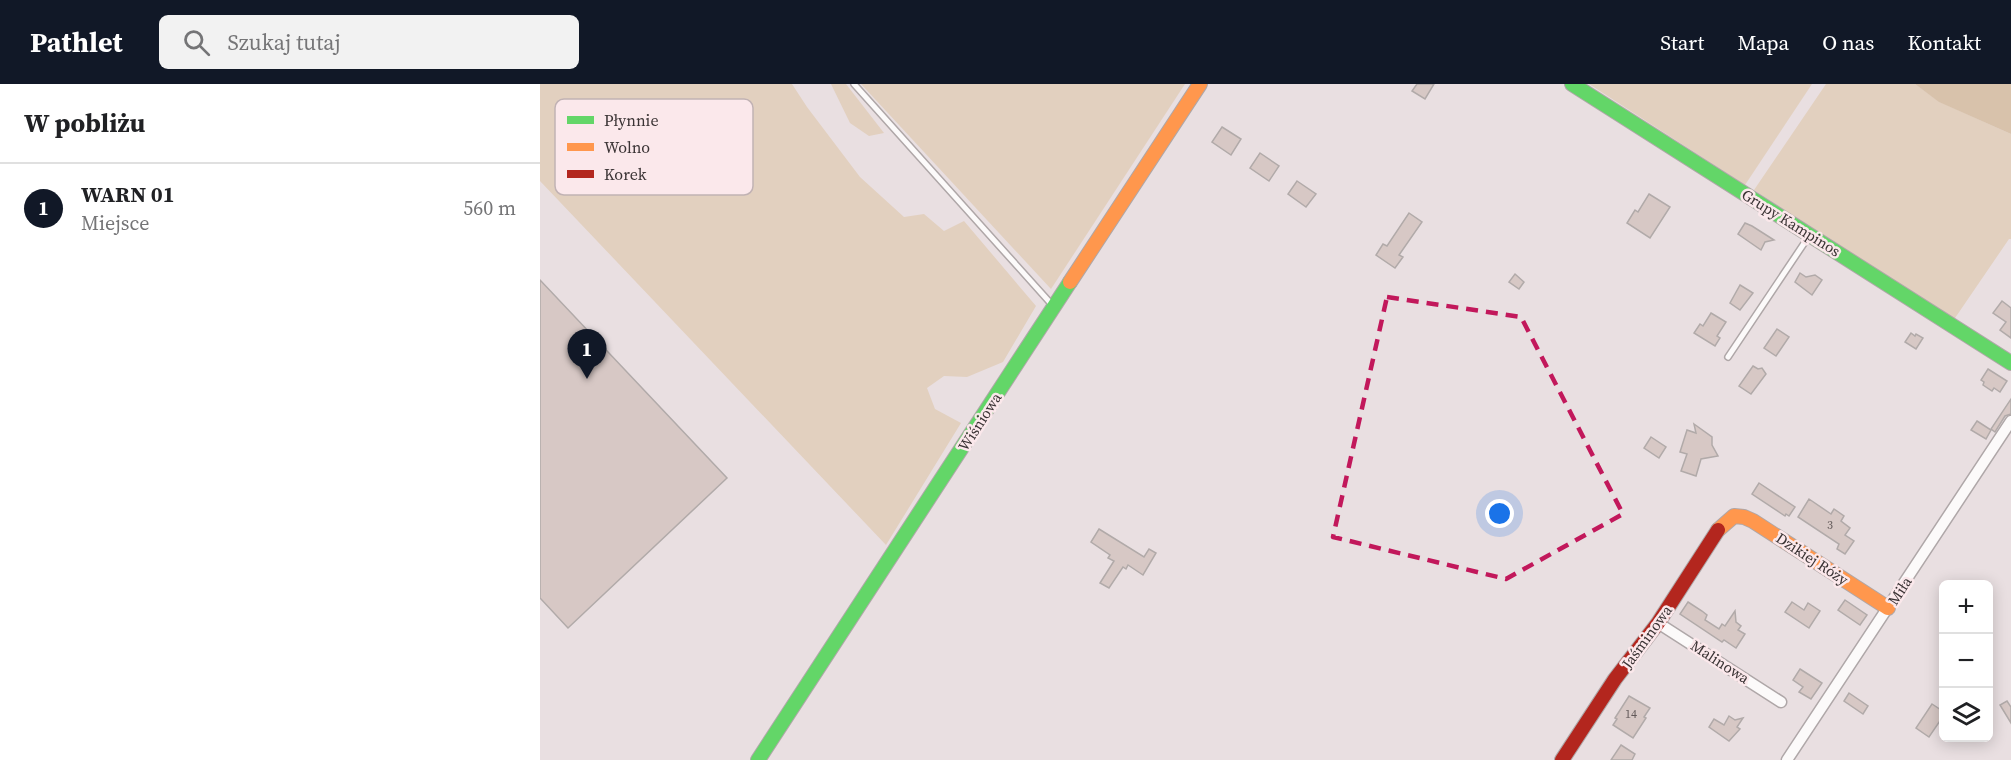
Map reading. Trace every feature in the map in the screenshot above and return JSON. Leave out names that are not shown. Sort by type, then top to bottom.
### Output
[{"type":"street","name":"Wiśniowa","points":[[758,760],[1200,84]]},
{"type":"street","name":"Grupy Kampinos","points":[[1572,84],[2011,363]]},
{"type":"street","name":"Miła","points":[[1787,760],[2011,421]]},
{"type":"street","name":"Dzikiej Róży","points":[[1734,516],[1753,521],[1888,608]]},
{"type":"street","name":"Jaśminowa","points":[[1562,760],[1615,679],[1658,623],[1719,529],[1734,516]]},
{"type":"street","name":"Malinowa","points":[[1658,623],[1781,702]]},
{"type":"lane","points":[[854,84],[1055,308]]},
{"type":"lane","points":[[1728,357],[1809,235]]},
{"type":"highlighted area","points":[[1387,297],[1521,317],[1623,514],[1506,579],[1333,537]]},
{"type":"shaded area","points":[[540,84],[792,84],[860,177],[904,217],[924,214],[944,231],[964,221],[1036,306],[1003,362],[967,377],[944,376],[927,388],[935,409],[961,423],[886,545],[540,181]]},
{"type":"shaded area","points":[[831,84],[846,84],[884,133],[869,136],[850,123]]},
{"type":"shaded area","points":[[861,84],[1185,84],[1051,289]]},
{"type":"shaded area","points":[[1589,84],[1812,84],[1745,185]]},
{"type":"shaded area","points":[[1826,84],[1915,84],[1940,102],[2011,134],[2011,239],[1953,321],[1754,190]]},
{"type":"shaded area","points":[[1915,84],[2011,84],[2011,134],[1939,102]]},
{"type":"building","points":[[1417,84],[1434,84],[1425,99],[1412,91]]},
{"type":"building","points":[[1222,127],[1241,139],[1231,155],[1212,142]]},
{"type":"building","points":[[1260,153],[1279,166],[1269,181],[1250,168]]},
{"type":"building","points":[[1297,181],[1316,194],[1306,207],[1288,194]]},
{"type":"building","points":[[1649,194],[1670,207],[1650,238],[1627,223],[1635,210],[1638,212]]},
{"type":"building","points":[[1409,213],[1422,222],[1399,255],[1403,257],[1395,268],[1376,255],[1383,244],[1387,246]]},
{"type":"building","points":[[1745,223],[1774,240],[1765,242],[1761,250],[1738,234]]},
{"type":"building","points":[[1800,273],[1806,277],[1815,275],[1822,280],[1812,295],[1795,282]]},
{"type":"building","points":[[1515,274],[1524,282],[1519,289],[1509,282]]},
{"type":"building","points":[[540,280],[727,478],[568,628],[540,598]]},
{"type":"building","points":[[1740,285],[1753,293],[1740,310],[1730,303]]},
{"type":"building","points":[[2002,301],[2011,308],[2011,338],[2000,330],[2006,322],[1993,313]]},
{"type":"building","points":[[1711,313],[1726,322],[1717,336],[1720,338],[1715,346],[1694,333],[1700,324],[1703,326]]},
{"type":"building","points":[[1777,329],[1789,337],[1776,356],[1764,348]]},
{"type":"building","points":[[1911,333],[1923,338],[1916,349],[1905,342]]},
{"type":"building","points":[[1753,366],[1758,369],[1762,368],[1766,374],[1751,394],[1739,386]]},
{"type":"building","points":[[1988,369],[2007,381],[2000,392],[1994,388],[1992,391],[1983,385],[1984,382],[1981,380]]},
{"type":"building","points":[[2011,399],[2011,414],[2005,416],[1995,432],[1991,429]]},
{"type":"building","points":[[1977,421],[1991,430],[1986,439],[1971,430]]},
{"type":"building","points":[[1694,424],[1712,437],[1712,445],[1718,456],[1701,459],[1696,476],[1681,471],[1687,454],[1680,452],[1687,430],[1696,433]]},
{"type":"building","points":[[1651,437],[1666,447],[1659,458],[1644,448]]},
{"type":"building","points":[[1759,483],[1795,507],[1789,516],[1786,514],[1785,516],[1752,494]]},
{"type":"building","points":[[1809,499],[1831,514],[1834,509],[1844,516],[1841,521],[1850,528],[1845,535],[1854,541],[1845,554],[1837,549],[1839,544],[1798,517]]},
{"type":"building","points":[[1099,529],[1144,557],[1149,549],[1156,553],[1143,575],[1128,565],[1126,569],[1123,567],[1109,588],[1100,583],[1114,561],[1108,558],[1110,555],[1091,542]]},
{"type":"building","points":[[1845,600],[1867,615],[1860,625],[1838,610]]},
{"type":"building","points":[[1688,602],[1707,615],[1705,620],[1719,629],[1722,624],[1725,626],[1735,611],[1736,622],[1741,626],[1738,630],[1745,634],[1736,648],[1724,640],[1722,642],[1680,614]]},
{"type":"building","points":[[1792,602],[1804,610],[1808,603],[1820,611],[1809,628],[1785,612]]},
{"type":"building","points":[[1800,669],[1822,683],[1811,699],[1799,692],[1803,687],[1793,680]]},
{"type":"building","points":[[1849,693],[1868,706],[1863,714],[1844,701]]},
{"type":"building","points":[[1629,696],[1650,708],[1633,738],[1613,725]]},
{"type":"building","points":[[2007,701],[2011,707],[2011,723],[2000,705]]},
{"type":"building","points":[[1932,704],[1939,709],[1939,722],[1929,737],[1916,728]]},
{"type":"building","points":[[1729,716],[1735,720],[1743,718],[1737,727],[1740,729],[1729,741],[1709,727],[1714,719],[1724,725]]},
{"type":"building","points":[[1621,745],[1635,754],[1632,760],[1611,760]]},
{"type":"traffic: fast","points":[[1572,84],[2011,363]]},
{"type":"traffic: fast","points":[[758,760],[1070,282]]},
{"type":"traffic: slow","points":[[1070,282],[1200,84]]},
{"type":"traffic: slow","points":[[1718,530],[1734,516],[1753,521],[1888,608]]},
{"type":"traffic: jam","points":[[1562,760],[1615,679],[1658,623],[1718,530]]},
{"type":"place","name":"WARN 01","points":[[587,379]]}]
